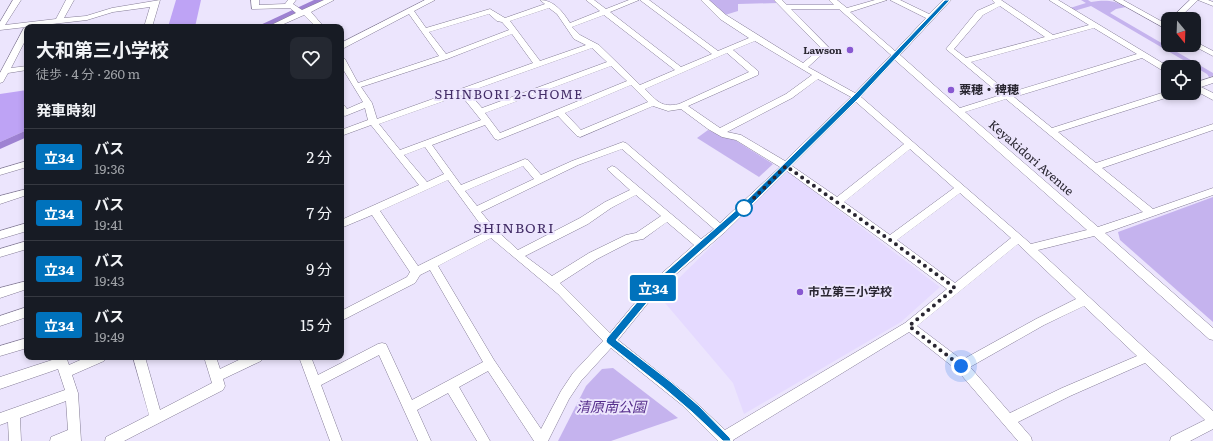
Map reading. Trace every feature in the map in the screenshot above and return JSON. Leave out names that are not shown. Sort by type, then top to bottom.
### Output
[{"type":"street","points":[[0,28],[17,0]]},
{"type":"street","points":[[59,21],[70,0]]},
{"type":"street","points":[[255,0],[255,8],[297,8],[330,0]]},
{"type":"street","points":[[414,0],[421,5]]},
{"type":"street","points":[[344,44],[431,0]]},
{"type":"street","points":[[590,0],[681,71]]},
{"type":"street","points":[[568,26],[635,0]]},
{"type":"street","points":[[644,0],[718,55]]},
{"type":"street","points":[[705,0],[723,17],[755,38],[856,97],[1029,248],[1213,419]]},
{"type":"street","points":[[778,0],[825,48],[803,67]]},
{"type":"street","name":"Keyakidori Avenue","points":[[834,0],[1213,335]]},
{"type":"street","points":[[786,7],[844,9],[883,0]]},
{"type":"street","points":[[894,0],[931,18]]},
{"type":"street","points":[[432,264],[490,364],[541,441],[565,395],[577,377],[610,341],[657,284],[744,208],[856,97],[947,0]]},
{"type":"street","points":[[1053,0],[1161,66]]},
{"type":"street","points":[[1118,0],[1161,24]]},
{"type":"street","points":[[1181,12],[1194,0]]},
{"type":"street","points":[[1201,0],[1213,4]]},
{"type":"street","points":[[44,24],[87,18],[112,10],[155,2],[149,24]]},
{"type":"street","points":[[1052,38],[999,2],[980,14],[950,49],[1151,213]]},
{"type":"street","points":[[426,31],[490,11],[500,19],[505,20],[547,3],[560,13],[577,37],[592,45],[613,62],[638,89],[654,103],[667,110],[682,106],[755,73],[728,50]]},
{"type":"street","points":[[275,24],[297,8]]},
{"type":"street","points":[[297,8],[308,13],[317,24]]},
{"type":"street","points":[[410,11],[444,57]]},
{"type":"street","points":[[505,20],[538,64]]},
{"type":"street","points":[[965,61],[1095,26]]},
{"type":"street","points":[[0,28],[24,27]]},
{"type":"street","points":[[356,86],[513,32]]},
{"type":"street","points":[[0,80],[24,35]]},
{"type":"street","points":[[638,89],[755,38]]},
{"type":"street","points":[[344,132],[592,45]]},
{"type":"street","points":[[18,48],[24,47]]},
{"type":"street","points":[[1201,47],[1213,54]]},
{"type":"street","points":[[958,110],[1143,55]]},
{"type":"street","points":[[480,112],[613,62]]},
{"type":"street","points":[[344,64],[356,86],[368,103],[373,122],[425,186]]},
{"type":"street","points":[[5,71],[24,68]]},
{"type":"street","points":[[720,132],[789,96],[818,75]]},
{"type":"street","points":[[1201,84],[1213,80]]},
{"type":"street","points":[[462,91],[480,112],[498,137],[632,82]]},
{"type":"street","points":[[1201,90],[1213,97]]},
{"type":"street","points":[[1051,131],[1161,96]]},
{"type":"street","points":[[344,112],[345,113],[368,103]]},
{"type":"street","points":[[559,112],[580,134],[654,103]]},
{"type":"street","points":[[682,106],[725,135],[738,138],[786,166],[955,288]]},
{"type":"street","points":[[398,154],[487,121]]},
{"type":"street","points":[[1094,166],[1213,127]]},
{"type":"street","points":[[427,144],[492,233],[517,255],[552,282],[610,341],[668,385],[725,439],[909,326],[1018,239]]},
{"type":"street","points":[[837,202],[910,144]]},
{"type":"street","points":[[475,210],[575,163],[623,145],[721,228]]},
{"type":"street","points":[[460,189],[525,162],[540,180]]},
{"type":"street","points":[[0,172],[24,165]]},
{"type":"street","points":[[612,169],[701,245]]},
{"type":"street","points":[[344,221],[449,176]]},
{"type":"street","points":[[890,240],[960,188]]},
{"type":"street","points":[[517,255],[584,221],[608,205],[636,190]]},
{"type":"street","points":[[1029,248],[1098,232],[1213,191]]},
{"type":"street","points":[[0,200],[24,193]]},
{"type":"street","points":[[373,209],[416,272]]},
{"type":"street","points":[[552,282],[593,256],[630,238],[640,236],[667,217]]},
{"type":"street","points":[[0,235],[24,228]]},
{"type":"street","points":[[344,314],[411,280],[416,272],[492,233]]},
{"type":"street","points":[[0,253],[24,246]]},
{"type":"street","points":[[0,293],[24,286]]},
{"type":"street","points":[[961,366],[1040,322],[1085,300]]},
{"type":"street","points":[[0,321],[24,313]]},
{"type":"street","points":[[909,326],[961,366],[1026,441]]},
{"type":"street","points":[[0,351],[24,344]]},
{"type":"street","points":[[314,383],[382,348],[425,441]]},
{"type":"street","points":[[1008,420],[1066,392],[1147,357]]},
{"type":"street","points":[[0,383],[62,364],[84,360]]},
{"type":"street","points":[[140,360],[156,419]]},
{"type":"street","points":[[111,441],[219,386],[211,360]]},
{"type":"street","points":[[216,376],[251,360]]},
{"type":"street","points":[[306,360],[336,441]]},
{"type":"street","points":[[56,441],[75,437],[72,393],[62,364]]},
{"type":"street","points":[[409,408],[490,364]]},
{"type":"street","points":[[451,386],[484,441]]},
{"type":"street","points":[[0,419],[72,393]]},
{"type":"street","points":[[14,414],[15,441]]},
{"type":"street","points":[[1176,441],[1213,423]]},
{"type":"shaded area","points":[[176,0],[201,0],[196,24],[169,24]]},
{"type":"shaded area","points":[[24,90],[24,131],[0,142],[0,94]]},
{"type":"shaded area","name":"市立第三小学校","points":[[787,171],[940,287],[901,322],[744,414],[733,383],[660,297]]},
{"type":"green space","points":[[709,0],[775,0],[778,3],[738,4],[738,11],[725,15]]},
{"type":"green space","points":[[1081,0],[1088,0],[1091,2],[1109,1],[1126,7],[1116,9],[1110,13],[1161,43],[1161,47],[1091,6],[1074,11],[1070,8],[1086,3]]},
{"type":"green space","points":[[1169,52],[1177,52],[1191,60],[1183,60]]},
{"type":"green space","points":[[1201,66],[1213,73],[1213,76],[1209,77],[1201,70]]},
{"type":"green space","points":[[708,130],[735,140],[773,164],[759,177],[697,138]]},
{"type":"green space","points":[[1213,197],[1213,322],[1120,240],[1118,232]]},
{"type":"green space","name":"清原南公園","points":[[613,368],[678,418],[611,441],[558,441],[586,386],[602,369]]},
{"type":"waterway","points":[[267,24],[321,0]]},
{"type":"waterway","points":[[0,146],[24,134]]},
{"type":"bus line","name":"立34","points":[[726,441],[695,409],[668,385],[610,341],[643,299],[657,284],[744,208],[856,97],[947,0]]},
{"type":"place","name":"Lawson","points":[[850,50]]},
{"type":"place","name":"粟穂・稗穂","points":[[951,90]]},
{"type":"place","name":"市立第三小学校","points":[[800,292]]},
{"type":"district","name":"SHINBORI 2-CHOME","points":[[509,94]]},
{"type":"district","name":"SHINBORI","points":[[514,228]]},
{"type":"route","points":[[744,208],[786,166],[890,240],[955,288],[909,326],[961,366]]}]
